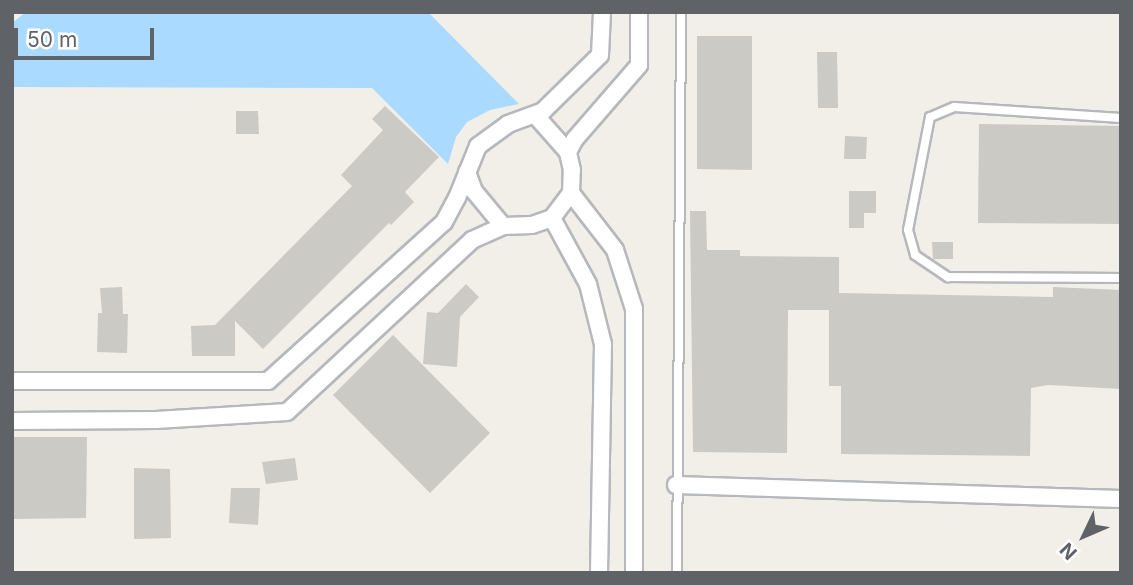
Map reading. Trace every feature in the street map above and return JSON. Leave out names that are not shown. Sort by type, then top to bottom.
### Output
[{"type":"street","points":[[12,381],[268,381],[444,222],[478,146],[508,124],[536,116],[600,55],[602,12]]},
{"type":"street","points":[[568,152],[575,139],[639,65],[639,12]]},
{"type":"street","points":[[12,421],[156,420],[287,412],[472,240],[503,226],[532,225],[552,218],[571,193],[572,170],[568,152],[536,116]]},
{"type":"street","points":[[467,172],[474,191],[503,226]]},
{"type":"street","points":[[571,193],[615,250],[634,309],[634,573]]},
{"type":"street","points":[[552,218],[588,284],[603,344],[599,573]]},
{"type":"street","points":[[676,485],[1121,499]]},
{"type":"lane","points":[[677,573],[681,12]]},
{"type":"lane","points":[[1121,118],[954,107],[930,117],[908,230],[915,255],[948,277],[1121,278]]},
{"type":"water","points":[[26,12],[428,12],[519,104],[490,110],[467,122],[456,137],[448,164],[372,88],[12,87],[12,23]]},
{"type":"building","points":[[697,36],[752,36],[752,170],[697,169]]},
{"type":"building","points":[[817,52],[837,52],[838,108],[818,108]]},
{"type":"building","points":[[385,106],[439,157],[405,192],[414,202],[391,225],[389,223],[263,349],[235,321],[235,356],[192,356],[191,326],[215,325],[352,186],[341,175],[383,130],[372,119]]},
{"type":"building","points":[[236,111],[258,111],[259,134],[236,134]]},
{"type":"building","points":[[979,124],[1121,126],[1121,224],[978,223]]},
{"type":"building","points":[[845,136],[867,137],[866,159],[844,159]]},
{"type":"building","points":[[849,191],[876,191],[876,213],[864,213],[864,228],[849,228]]},
{"type":"building","points":[[690,211],[706,211],[707,250],[740,250],[740,256],[839,257],[839,293],[1053,297],[1053,287],[1121,290],[1121,389],[1048,385],[1031,388],[1030,456],[841,454],[841,386],[829,386],[829,310],[788,310],[787,453],[693,452]]},
{"type":"building","points":[[932,242],[953,242],[953,259],[933,259]]},
{"type":"building","points":[[466,284],[479,297],[460,317],[457,367],[423,364],[427,312],[438,313]]},
{"type":"building","points":[[122,287],[123,314],[128,314],[127,353],[97,352],[98,313],[102,313],[100,288]]},
{"type":"building","points":[[393,335],[490,433],[430,493],[333,395]]},
{"type":"building","points":[[12,437],[87,437],[86,518],[12,519]]},
{"type":"building","points":[[295,458],[298,480],[266,484],[262,462]]},
{"type":"building","points":[[134,468],[170,469],[171,538],[134,539]]},
{"type":"building","points":[[231,488],[260,488],[258,525],[229,523]]}]
